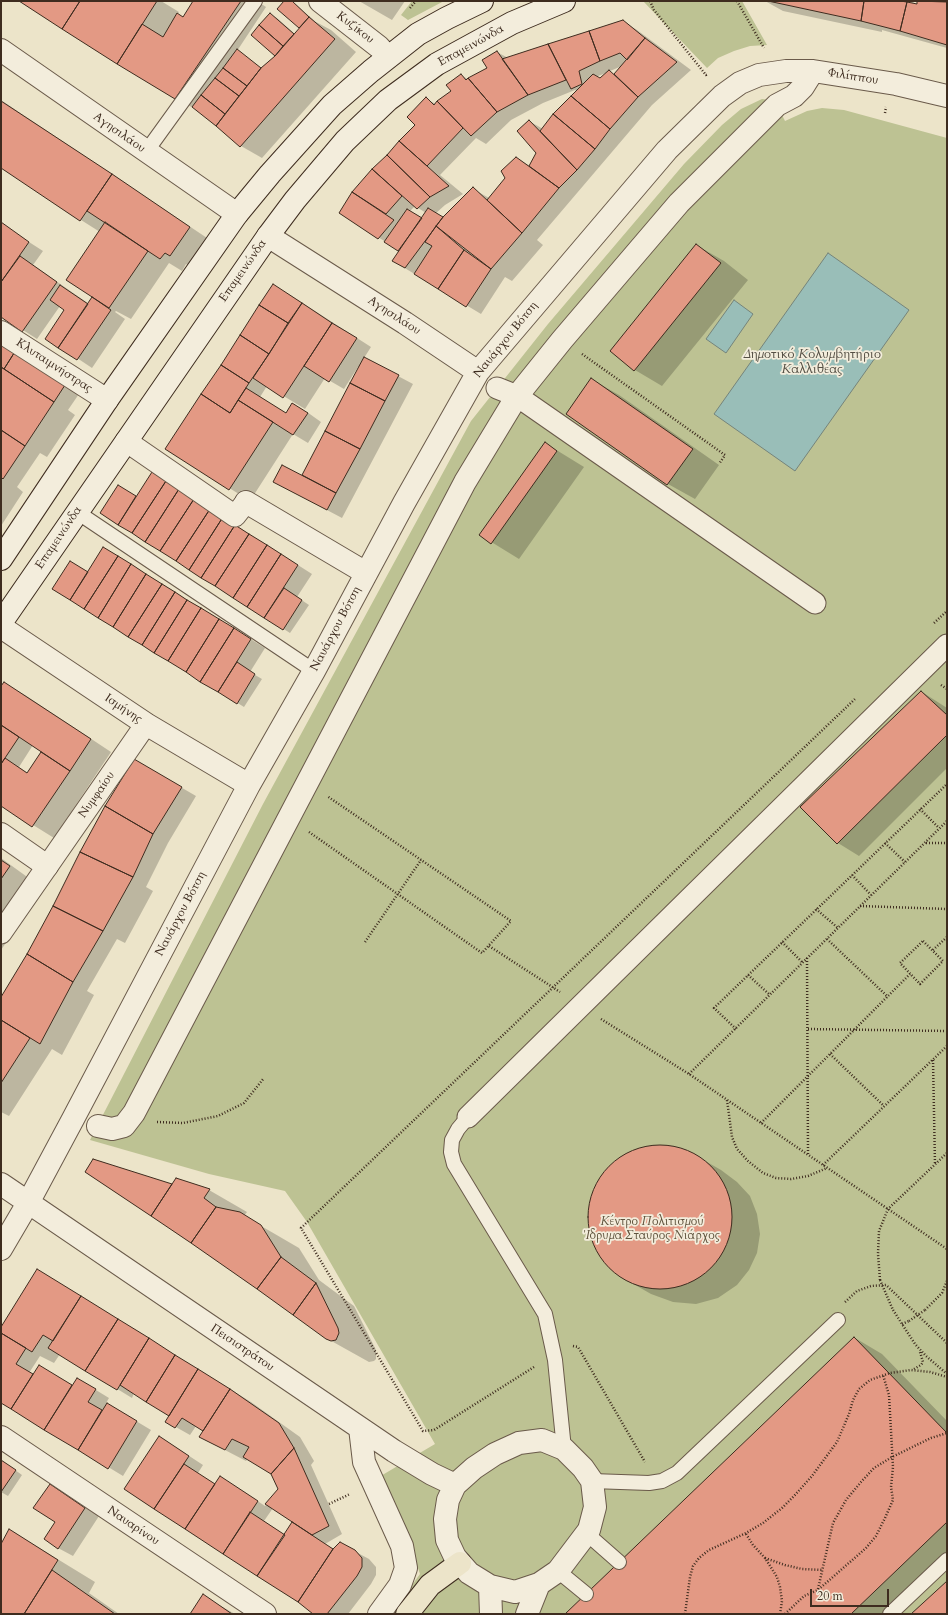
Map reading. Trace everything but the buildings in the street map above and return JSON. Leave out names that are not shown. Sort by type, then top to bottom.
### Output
[{"type":"highway","points":[[407,1614],[430,1585],[460,1563]]},
{"type":"street","name":"Κυζίκου","points":[[320,1],[379,47],[388,57]]},
{"type":"street","points":[[1,560],[107,400],[237,214],[303,136],[332,105],[388,57],[418,34],[482,1]]},
{"type":"street","name":"Επαμεινώνδα","points":[[1,623],[268,236],[324,164],[345,141],[388,100],[438,64],[530,14],[564,1]]},
{"type":"street","name":"Αγησιλάου","points":[[1,50],[237,214]]},
{"type":"street","points":[[98,1126],[112,1130],[124,1126],[134,1113],[465,482],[518,396],[562,340],[679,203],[777,105],[794,96],[803,87],[813,70]]},
{"type":"street","name":"Φιλίππου","points":[[759,75],[786,71],[813,70],[896,84],[947,96]]},
{"type":"street","name":"Ναυάρχου Βότση","points":[[1,1249],[28,1203],[73,1119],[249,785],[314,671],[366,573],[478,372],[667,150],[722,96],[740,83],[759,75]]},
{"type":"street","name":"Αγησιλάου","points":[[268,236],[405,323],[478,372]]},
{"type":"street","name":"Κλυταιμνήστρας","points":[[1,332],[107,400]]},
{"type":"street","points":[[497,388],[518,396],[815,603]]},
{"type":"street","points":[[126,441],[235,516],[246,502],[366,573]]},
{"type":"street","name":"Ισμήνης","points":[[1,627],[146,724],[249,785]]},
{"type":"street","points":[[468,1117],[947,644]]},
{"type":"street","name":"Νυμφαίου","points":[[1,933],[146,724]]},
{"type":"street","points":[[1,834],[47,866]]},
{"type":"street","name":"Πεισιστράτου","points":[[1,1184],[360,1428],[432,1474],[455,1485]]},
{"type":"street","points":[[360,1428],[364,1462],[402,1546],[406,1568],[400,1585],[379,1614]]},
{"type":"street","name":"Ναυαρίνου","points":[[1,1437],[265,1614]]},
{"type":"street","points":[[542,1440],[564,1449],[583,1468],[592,1481],[595,1507],[589,1530],[558,1571],[539,1584],[515,1592],[490,1586],[470,1573],[460,1563],[446,1540],[447,1507],[455,1485],[474,1468],[494,1454],[519,1443],[542,1440]]},
{"type":"street","points":[[527,1614],[539,1584]]},
{"type":"street","points":[[490,1586],[491,1614]]},
{"type":"lane","points":[[146,152],[255,1]]},
{"type":"lane","points":[[77,512],[314,671]]},
{"type":"lane","points":[[468,1117],[458,1129],[452,1140],[451,1152],[454,1164],[545,1314],[554,1355],[564,1449]]},
{"type":"lane","points":[[73,1119],[98,1126]]},
{"type":"lane","points":[[592,1481],[649,1483],[662,1481],[677,1473],[838,1320]]},
{"type":"lane","points":[[586,1533],[619,1562]]},
{"type":"lane","points":[[890,1614],[947,1560]]},
{"type":"lane","points":[[558,1571],[586,1594]]},
{"type":"path","points":[[650,1],[654,10],[706,75]]},
{"type":"path","points":[[737,1],[764,48]]},
{"type":"path","points":[[562,340],[725,455],[719,464]]},
{"type":"path","points":[[930,627],[947,611]]},
{"type":"path","points":[[642,1457],[578,1347],[570,1346],[434,1430],[422,1431],[301,1228],[861,693]]},
{"type":"path","points":[[288,818],[482,953],[511,921],[307,782]]},
{"type":"path","points":[[736,1028],[714,1008],[947,784]]},
{"type":"path","points":[[920,809],[939,828]]},
{"type":"path","points":[[689,1074],[947,821]]},
{"type":"path","points":[[885,843],[905,862]]},
{"type":"path","points":[[925,843],[947,843]]},
{"type":"path","points":[[365,942],[421,860]]},
{"type":"path","points":[[852,875],[871,895]]},
{"type":"path","points":[[860,906],[947,909]]},
{"type":"path","points":[[816,909],[838,928]]},
{"type":"path","points":[[933,950],[947,937]]},
{"type":"path","points":[[827,938],[888,997]]},
{"type":"path","points":[[923,941],[933,950],[943,961],[920,984],[900,963],[923,941]]},
{"type":"path","points":[[782,942],[803,963]]},
{"type":"path","points":[[489,946],[581,1006]]},
{"type":"path","points":[[807,958],[808,1155]]},
{"type":"path","points":[[761,1123],[910,974]]},
{"type":"path","points":[[748,975],[770,995]]},
{"type":"path","points":[[600,1018],[689,1074],[947,1249]]},
{"type":"path","points":[[808,1029],[947,1031]]},
{"type":"path","points":[[823,1165],[947,1046]]},
{"type":"path","points":[[830,1054],[884,1106]]},
{"type":"path","points":[[933,1060],[935,1165]]},
{"type":"path","points":[[134,1113],[154,1122],[183,1123],[218,1116],[244,1103],[264,1078]]},
{"type":"path","points":[[728,1100],[732,1137],[737,1149],[748,1161],[763,1172],[776,1178],[791,1179],[808,1176],[828,1168]]},
{"type":"path","points":[[685,1614],[690,1577],[693,1566],[699,1558],[709,1550],[746,1533],[782,1508],[812,1476],[837,1442],[849,1414],[853,1400],[859,1389],[870,1380],[883,1375],[911,1370],[922,1365],[923,1358],[893,1310],[880,1280],[878,1254],[879,1231],[888,1209],[947,1153]]},
{"type":"path","points":[[902,1324],[925,1310],[942,1293],[947,1281]]},
{"type":"path","points":[[916,1345],[947,1375]]},
{"type":"path","points":[[911,1370],[947,1375]]},
{"type":"path","points":[[785,1614],[804,1596],[818,1590],[866,1548],[876,1536],[893,1500],[891,1487],[892,1457],[890,1395],[883,1375]]},
{"type":"path","points":[[818,1590],[833,1523],[846,1500],[874,1468],[930,1438],[947,1433]]},
{"type":"path","points":[[329,1504],[350,1494]]},
{"type":"path","points":[[746,1533],[777,1577],[782,1602],[780,1614]]},
{"type":"path","points":[[765,1558],[785,1566],[802,1569],[823,1570]]},
{"type":"green space","points":[[412,1],[444,1],[408,20],[401,15]]},
{"type":"green space","points":[[643,1],[742,1],[767,45],[750,46],[734,51],[718,58],[707,68]]},
{"type":"green space","name":"Κέντρο Πολιτισμού Ίδρυμα Σταύρος Νιάρχος","points":[[762,99],[770,100],[777,105],[785,121],[807,111],[822,108],[844,110],[947,138],[947,1614],[391,1614],[420,1574],[412,1550],[379,1477],[435,1444],[307,1222],[285,1191],[209,1174],[90,1140],[263,804],[471,421],[548,324],[684,164],[722,125],[741,109]]},
{"type":"water","name":"Δημοτικό Κολυμβητήριο Καλλιθέας","points":[[828,253],[909,310],[795,471],[714,414]]},
{"type":"water","points":[[734,300],[753,314],[726,353],[706,339]]}]
